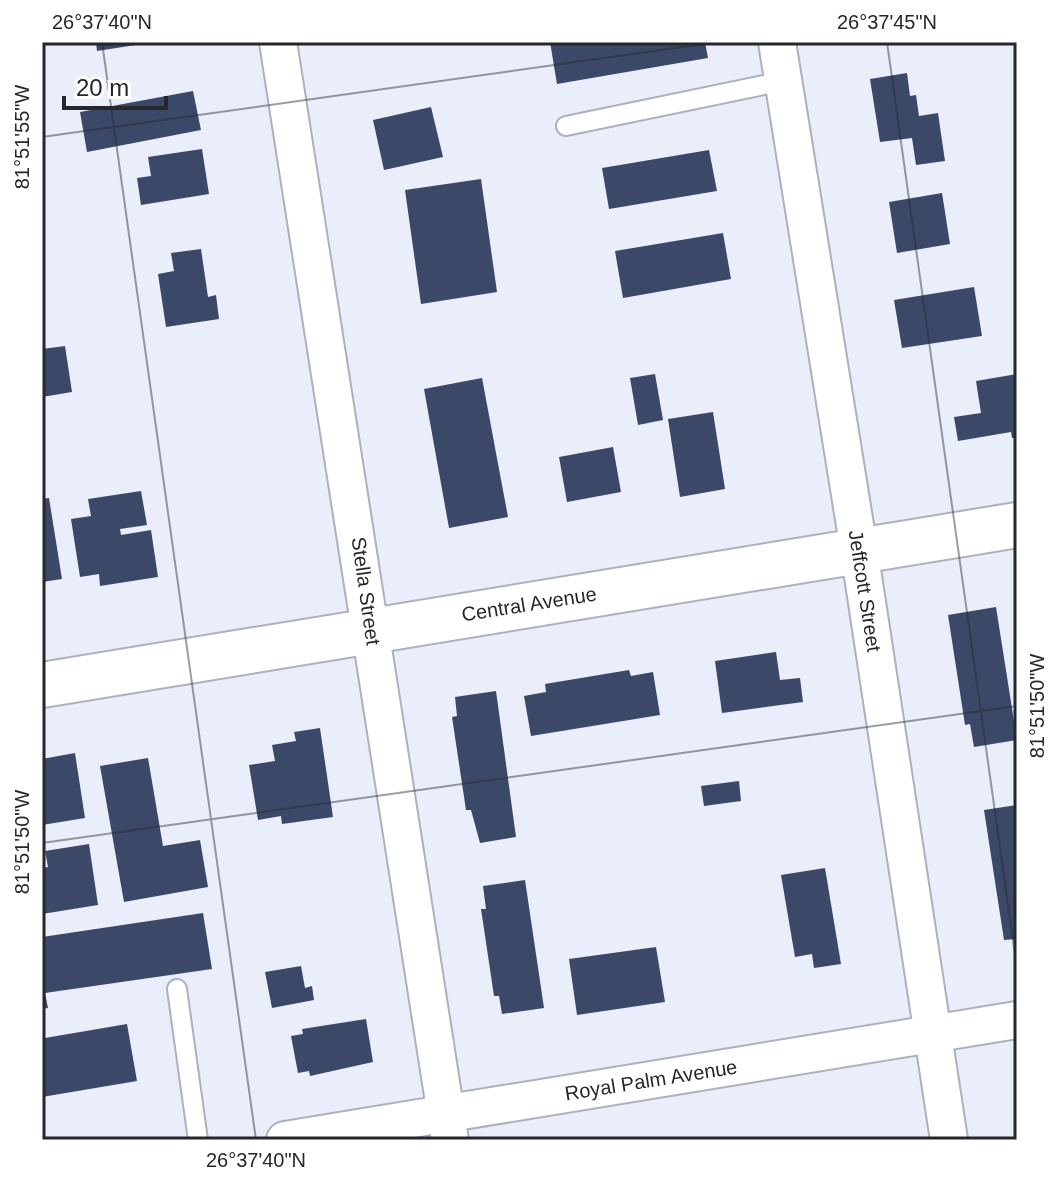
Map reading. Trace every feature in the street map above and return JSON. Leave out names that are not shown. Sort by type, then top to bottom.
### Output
[{"type":"street","name":"Stella Street","points":[[278,42],[448,1127]]},
{"type":"street","name":"Jeffcott Street","points":[[777,42],[949,1140]]},
{"type":"street","name":"Central Avenue","points":[[42,685],[1017,525]]},
{"type":"street","name":"Royal Palm Avenue","points":[[285,1140],[448,1127],[1017,1020]]},
{"type":"lane","points":[[566,126],[783,81]]},
{"type":"lane","points":[[177,989],[198,1140]]},
{"type":"building","points":[[96,42],[142,42],[142,44],[97,51]]},
{"type":"building","points":[[550,42],[705,42],[708,58],[557,84]]},
{"type":"building","points":[[907,73],[910,96],[916,95],[919,116],[938,113],[945,161],[916,165],[912,138],[880,142],[870,79]]},
{"type":"building","points":[[193,91],[201,130],[87,152],[80,112]]},
{"type":"building","points":[[431,107],[443,157],[384,170],[373,120]]},
{"type":"building","points":[[202,149],[209,194],[141,205],[137,178],[151,176],[148,157]]},
{"type":"building","points":[[709,150],[717,191],[609,209],[602,168]]},
{"type":"building","points":[[481,179],[497,292],[421,304],[405,190]]},
{"type":"building","points":[[942,193],[950,244],[897,253],[889,202]]},
{"type":"building","points":[[723,233],[731,279],[623,298],[615,251]]},
{"type":"building","points":[[201,249],[208,297],[216,295],[219,319],[166,327],[158,274],[174,271],[171,253]]},
{"type":"building","points":[[974,287],[982,336],[902,348],[894,300]]},
{"type":"building","points":[[65,346],[72,392],[42,397],[42,349]]},
{"type":"building","points":[[655,374],[663,420],[638,425],[630,378]]},
{"type":"building","points":[[1017,374],[1017,438],[1012,438],[1011,432],[958,441],[954,417],[981,413],[976,381]]},
{"type":"building","points":[[482,378],[508,517],[449,528],[424,389]]},
{"type":"building","points":[[713,412],[725,489],[680,497],[668,419]]},
{"type":"building","points":[[613,447],[621,492],[567,502],[559,457]]},
{"type":"building","points":[[141,491],[147,525],[120,529],[121,535],[151,530],[158,577],[100,586],[99,574],[80,577],[71,519],[91,516],[88,499]]},
{"type":"building","points":[[49,498],[62,579],[42,582],[42,499]]},
{"type":"building","points":[[996,607],[1017,740],[974,747],[970,724],[965,725],[948,615]]},
{"type":"building","points":[[776,652],[780,680],[800,678],[803,702],[722,713],[715,661]]},
{"type":"building","points":[[629,670],[631,676],[653,672],[660,715],[531,736],[524,696],[546,692],[545,684]]},
{"type":"building","points":[[496,691],[516,837],[480,843],[471,810],[466,810],[452,717],[457,716],[455,697]]},
{"type":"building","points":[[320,728],[333,817],[282,824],[281,816],[258,820],[249,765],[275,761],[272,745],[296,741],[294,732]]},
{"type":"building","points":[[75,753],[85,818],[42,825],[42,759]]},
{"type":"building","points":[[148,758],[163,846],[200,840],[208,887],[124,902],[100,766]]},
{"type":"building","points":[[739,781],[741,801],[704,806],[701,786]]},
{"type":"building","points":[[1017,805],[1017,939],[1004,940],[984,810]]},
{"type":"building","points":[[89,844],[98,905],[42,914],[42,868],[48,867],[45,851]]},
{"type":"building","points":[[825,868],[841,964],[814,968],[812,954],[795,957],[781,875]]},
{"type":"building","points":[[525,880],[544,1008],[502,1014],[499,996],[494,996],[481,909],[486,909],[483,886]]},
{"type":"building","points":[[203,913],[212,969],[45,993],[48,1008],[42,1009],[42,937]]},
{"type":"building","points":[[656,947],[665,1002],[577,1015],[569,959]]},
{"type":"building","points":[[301,966],[305,988],[312,986],[314,1000],[272,1008],[265,972]]},
{"type":"building","points":[[366,1019],[373,1062],[310,1076],[309,1071],[298,1073],[291,1036],[303,1034],[302,1029]]},
{"type":"building","points":[[127,1024],[137,1081],[42,1097],[42,1032],[45,1038]]}]
